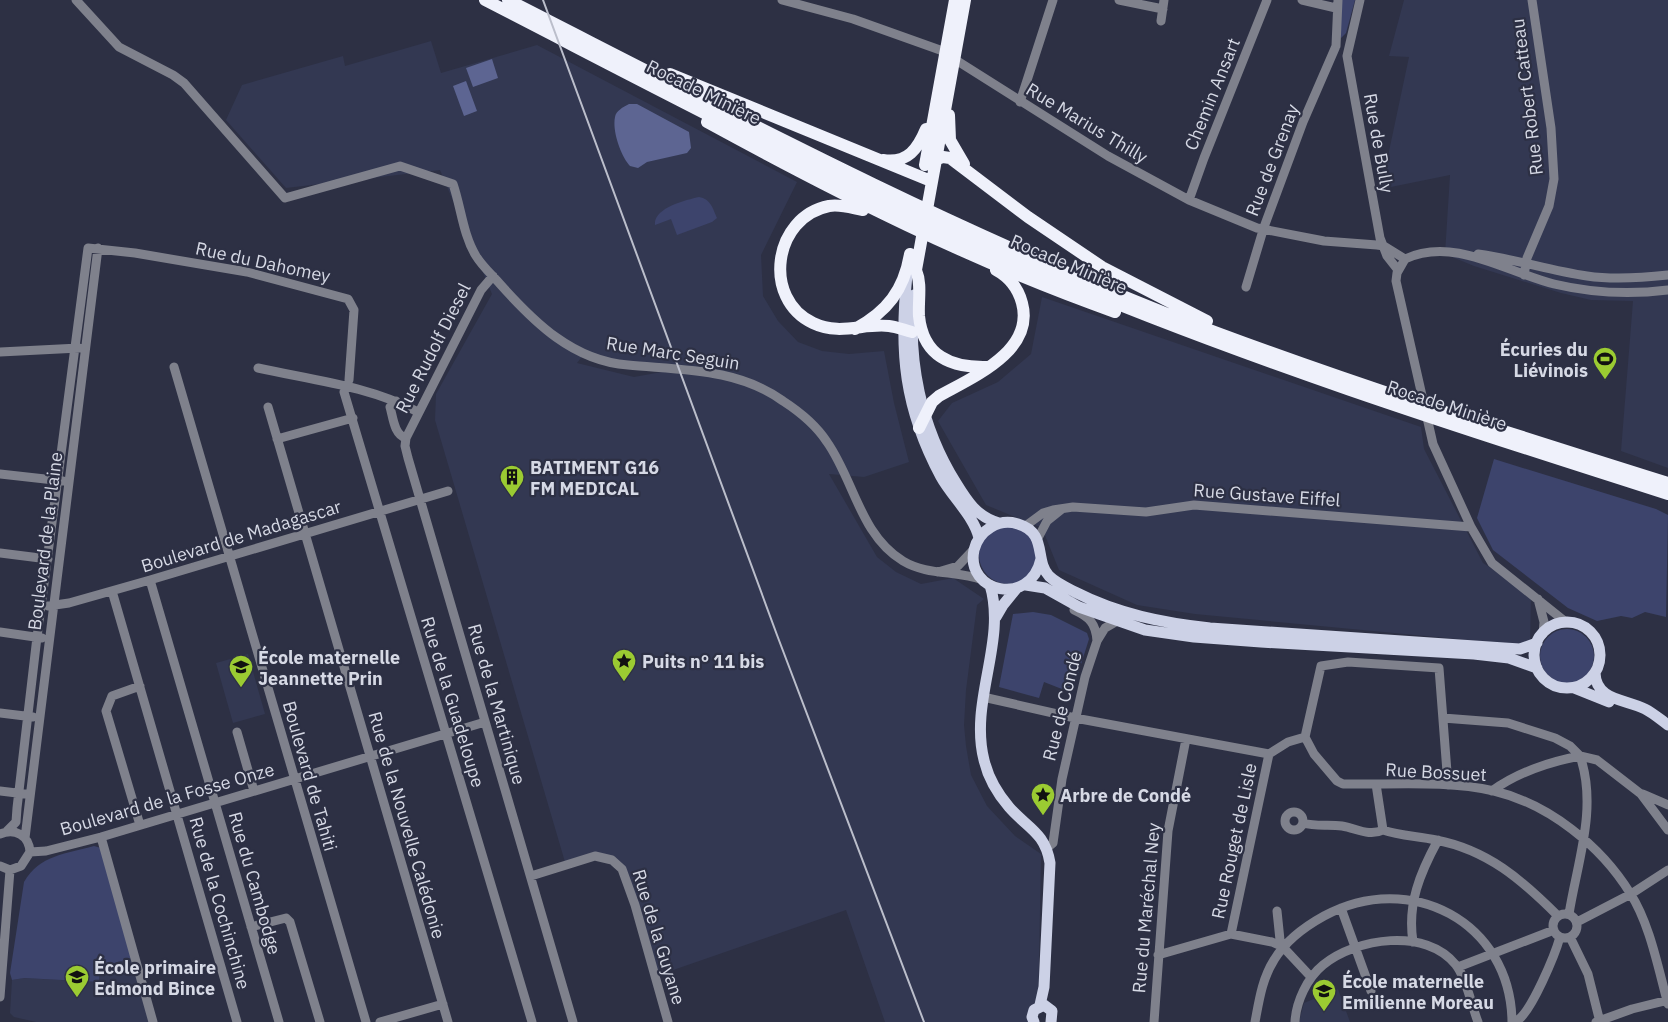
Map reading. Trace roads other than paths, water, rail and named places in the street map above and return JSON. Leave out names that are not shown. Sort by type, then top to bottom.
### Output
[{"type":"highway","name":"Rocade Minière","points":[[485,0],[539,22],[984,236],[1162,312],[1415,408]]},
{"type":"highway","name":"Rocade Minière","points":[[508,0],[539,22]]},
{"type":"highway","points":[[953,39],[955,0]]},
{"type":"highway","points":[[855,330],[885,310],[912,270],[947,67],[965,0]]},
{"type":"highway","name":"Rocade Minière","points":[[584,45],[611,66],[861,190],[1086,291],[1218,344],[1415,408],[1668,494]]},
{"type":"highway","points":[[584,45],[875,159],[926,183]]},
{"type":"highway","points":[[611,66],[615,72],[876,212],[1074,297],[1145,322],[1218,344]]},
{"type":"highway","points":[[930,162],[932,123],[947,67]]},
{"type":"highway","points":[[947,67],[950,140],[967,169]]},
{"type":"highway","points":[[875,159],[890,161],[908,157],[932,123]]},
{"type":"highway","points":[[930,162],[950,158],[1028,217],[1102,267],[1201,318],[1239,335],[1245,343]]},
{"type":"highway","points":[[876,212],[839,206],[819,209],[803,219],[794,228],[782,249],[779,269],[782,284],[795,309],[814,324],[837,330],[888,326],[907,330]]},
{"type":"highway","points":[[919,428],[925,415],[939,396],[1009,352],[1021,334],[1024,315],[1020,295],[1005,275],[983,263],[978,257]]},
{"type":"highway","points":[[912,270],[919,276],[919,317],[922,329],[934,352],[954,365],[966,368],[987,367]]},
{"type":"highway","name":"Rocade Minière","points":[[1444,418],[1668,483]]},
{"type":"main road","points":[[912,270],[907,330],[906,378],[919,428],[943,481],[974,525],[977,544],[974,562],[987,582],[995,619]]},
{"type":"main road","points":[[907,330],[915,375],[925,415],[935,443],[962,493],[979,515],[999,523]]},
{"type":"main road","points":[[977,544],[991,527],[999,523],[1008,522],[1024,526],[1037,540],[1044,570],[1050,577],[1084,597],[1130,614],[1169,623],[1210,628],[1520,649],[1540,638],[1554,626],[1567,623],[1583,627],[1594,637],[1600,659],[1595,673],[1595,682],[1600,690],[1623,701],[1645,708],[1668,725]]},
{"type":"main road","points":[[1041,559],[1039,569],[1003,604],[995,619],[982,697],[980,722],[981,747],[989,776],[1010,808],[1040,834],[1047,848]]},
{"type":"main road","points":[[987,582],[998,589],[1021,587],[1045,588],[1117,621],[1145,630],[1194,637],[1474,654],[1509,658],[1537,668]]},
{"type":"main road","points":[[1540,638],[1535,651],[1537,668],[1542,676],[1556,686],[1574,688],[1615,704],[1657,717]]},
{"type":"main road","points":[[1574,688],[1589,680],[1595,673]]},
{"type":"main road","name":"Rue de Condé","points":[[1047,848],[1050,864],[1043,1006],[1053,1014],[1051,1022]]},
{"type":"main road","points":[[1034,1022],[1032,1013],[1043,1006]]},
{"type":"street","name":"Rue Marc Seguin","points":[[76,0],[119,47],[184,82],[285,198],[400,166],[450,182],[454,189],[470,244],[481,263],[537,324],[584,354],[624,365],[719,373],[752,383],[774,395],[804,416],[827,442],[842,466],[867,522],[881,543],[904,561],[923,569],[987,582]]},
{"type":"street","name":"Rue Marius Thilly","points":[[782,0],[812,4],[940,50],[1108,156],[1189,200],[1263,230],[1324,241],[1384,246]]},
{"type":"street","points":[[1020,102],[1053,0]]},
{"type":"street","points":[[1119,0],[1163,4],[1161,21]]},
{"type":"street","name":"Chemin Ansart","points":[[1189,200],[1267,0]]},
{"type":"street","points":[[1302,0],[1337,4],[1336,46],[1348,44]]},
{"type":"street","name":"Rue de Bully","points":[[1360,0],[1348,44],[1347,56],[1351,83],[1380,238],[1387,256],[1398,270],[1396,281],[1433,444],[1470,527],[1492,563],[1567,623]]},
{"type":"street","name":"Rue Robert Catteau","points":[[1524,275],[1531,248],[1549,206],[1554,179],[1551,128],[1532,0]]},
{"type":"street","name":"Rue de Grenay","points":[[1246,287],[1263,230],[1303,122],[1336,46]]},
{"type":"street","points":[[1384,246],[1405,259]]},
{"type":"street","name":"Boulevard de la Plaine","points":[[4,833],[16,822],[37,637],[43,606],[75,348],[93,248]]},
{"type":"street","name":"Boulevard de la Plaine","points":[[25,838],[38,718],[45,678],[85,349],[93,248]]},
{"type":"street","name":"Rue du Dahomey","points":[[93,248],[247,272],[348,299],[354,310],[349,380]]},
{"type":"street","points":[[1398,270],[1405,259],[1433,250],[1472,253],[1527,262],[1587,276],[1633,278],[1668,276]]},
{"type":"street","points":[[1468,254],[1524,275],[1584,289],[1632,293],[1668,290]]},
{"type":"street","name":"Rue Rudolf Diesel","points":[[406,438],[482,287],[493,276]]},
{"type":"street","points":[[1632,293],[1633,278]]},
{"type":"street","points":[[0,352],[85,349]]},
{"type":"street","name":"Boulevard de Tahiti","points":[[174,367],[366,1022]]},
{"type":"street","points":[[258,368],[344,386],[396,400],[418,412]]},
{"type":"street","name":"Rue de la Guadeloupe","points":[[344,392],[532,1022]]},
{"type":"street","name":"Rue de la Martinique","points":[[396,400],[390,407],[396,431],[401,437],[406,438],[405,446],[420,499],[573,1022]]},
{"type":"street","name":"Rue de la Nouvelle Calédonie","points":[[268,407],[448,1022]]},
{"type":"street","points":[[278,439],[353,418]]},
{"type":"street","points":[[0,474],[68,482]]},
{"type":"street","name":"Boulevard de Madagascar","points":[[43,606],[53,606],[112,591],[448,491]]},
{"type":"street","name":"Rue Gustave Eiffel","points":[[1024,526],[1043,513],[1062,509],[1085,508],[1146,512],[1194,505],[1470,527]]},
{"type":"street","points":[[1037,540],[1047,522],[1062,509]]},
{"type":"street","points":[[938,572],[958,566],[977,544]]},
{"type":"street","points":[[0,553],[48,559]]},
{"type":"street","name":"Rue du Cambodge","points":[[150,580],[279,1022]]},
{"type":"street","name":"Rue de la Cochinchine","points":[[112,591],[238,1022]]},
{"type":"street","name":"Rue de Condé","points":[[1059,596],[1070,608],[1092,621],[1095,626],[1097,641]]},
{"type":"street","points":[[1538,599],[1544,622],[1540,638]]},
{"type":"street","name":"Rue de Condé","points":[[1047,848],[1054,838],[1062,779],[1075,718],[1097,641],[1105,628],[1117,621]]},
{"type":"street","points":[[0,632],[49,638]]},
{"type":"street","points":[[982,697],[1075,718],[1269,754],[1288,742],[1304,737],[1321,666],[1348,662],[1439,668],[1448,785]]},
{"type":"street","points":[[33,677],[45,678]]},
{"type":"street","points":[[140,686],[112,696],[106,711],[140,825]]},
{"type":"street","points":[[0,713],[38,718]]},
{"type":"street","points":[[1443,718],[1487,720],[1528,728],[1570,746],[1580,756],[1586,772],[1585,840],[1569,914]]},
{"type":"street","name":"Boulevard de la Fosse Onze","points":[[30,852],[46,851],[101,837],[485,722]]},
{"type":"street","points":[[237,732],[254,791]]},
{"type":"street","name":"Rue Bossuet","points":[[1304,737],[1314,754],[1338,782],[1343,784],[1448,785],[1492,790],[1534,807],[1585,840],[1604,857],[1631,894],[1653,947],[1668,1001]]},
{"type":"street","name":"Rue du Maréchal Ney","points":[[1154,1022],[1170,812],[1186,739]]},
{"type":"street","name":"Rue Rouget de Lisle","points":[[1231,934],[1269,754]]},
{"type":"street","points":[[24,756],[34,757]]},
{"type":"street","points":[[1492,790],[1543,765],[1580,756],[1597,760],[1641,794],[1668,830]]},
{"type":"street","points":[[1376,784],[1384,830]]},
{"type":"street","points":[[0,791],[29,795]]},
{"type":"street","points":[[1641,794],[1668,805]]},
{"type":"street","points":[[1303,823],[1315,826],[1341,826],[1371,833],[1384,830],[1438,840],[1502,866],[1532,889],[1558,916]]},
{"type":"street","points":[[0,866],[10,870],[26,862],[30,852],[25,838],[20,834],[4,833]]},
{"type":"street","points":[[101,837],[154,1022]]},
{"type":"street","points":[[1413,942],[1411,913],[1413,899],[1420,877],[1438,840]]},
{"type":"street","name":"Rue de la Guyane","points":[[531,876],[595,856],[612,860],[622,869],[635,905],[668,1022]]},
{"type":"street","points":[[0,997],[10,870]]},
{"type":"street","points":[[1576,922],[1631,894],[1668,870]]},
{"type":"street","points":[[1255,1022],[1260,992],[1266,975],[1283,948],[1309,924],[1341,908],[1391,897],[1413,899],[1458,918],[1472,928],[1494,952],[1507,987],[1512,1021],[1518,1020],[1523,1015],[1540,984],[1561,935]]},
{"type":"street","points":[[1341,908],[1371,991]]},
{"type":"street","points":[[1277,911],[1280,940],[1283,948]]},
{"type":"street","points":[[1569,914],[1558,916],[1554,922],[1588,974],[1599,1022],[1632,1009],[1668,1001]]},
{"type":"street","points":[[1458,966],[1494,952],[1575,932],[1576,922],[1569,914]]},
{"type":"street","points":[[251,927],[286,918],[290,922],[320,1022]]},
{"type":"street","points":[[1158,955],[1231,934],[1272,942],[1283,948],[1311,977]]},
{"type":"street","points":[[1295,1022],[1305,988],[1311,977],[1328,961],[1356,946],[1386,941],[1413,942],[1438,951],[1458,966],[1478,1022]]},
{"type":"street","points":[[380,1022],[443,1004]]},
{"type":"railway","points":[[543,0],[777,635],[924,1022]]},
{"type":"place","name":"Écuries du Liévinois","points":[[1605,380]]},
{"type":"place","name":"BATIMENT G16 FM MEDICAL","points":[[512,498]]},
{"type":"place","name":"Puits n° 11 bis","points":[[624,682]]},
{"type":"place","name":"École maternelle Jeannette Prin","points":[[241,688]]},
{"type":"place","name":"Arbre de Condé","points":[[1043,816]]},
{"type":"place","name":"École primaire Edmond Bince","points":[[77,998]]},
{"type":"place","name":"École maternelle Emilienne Moreau","points":[[1324,1012]]}]
